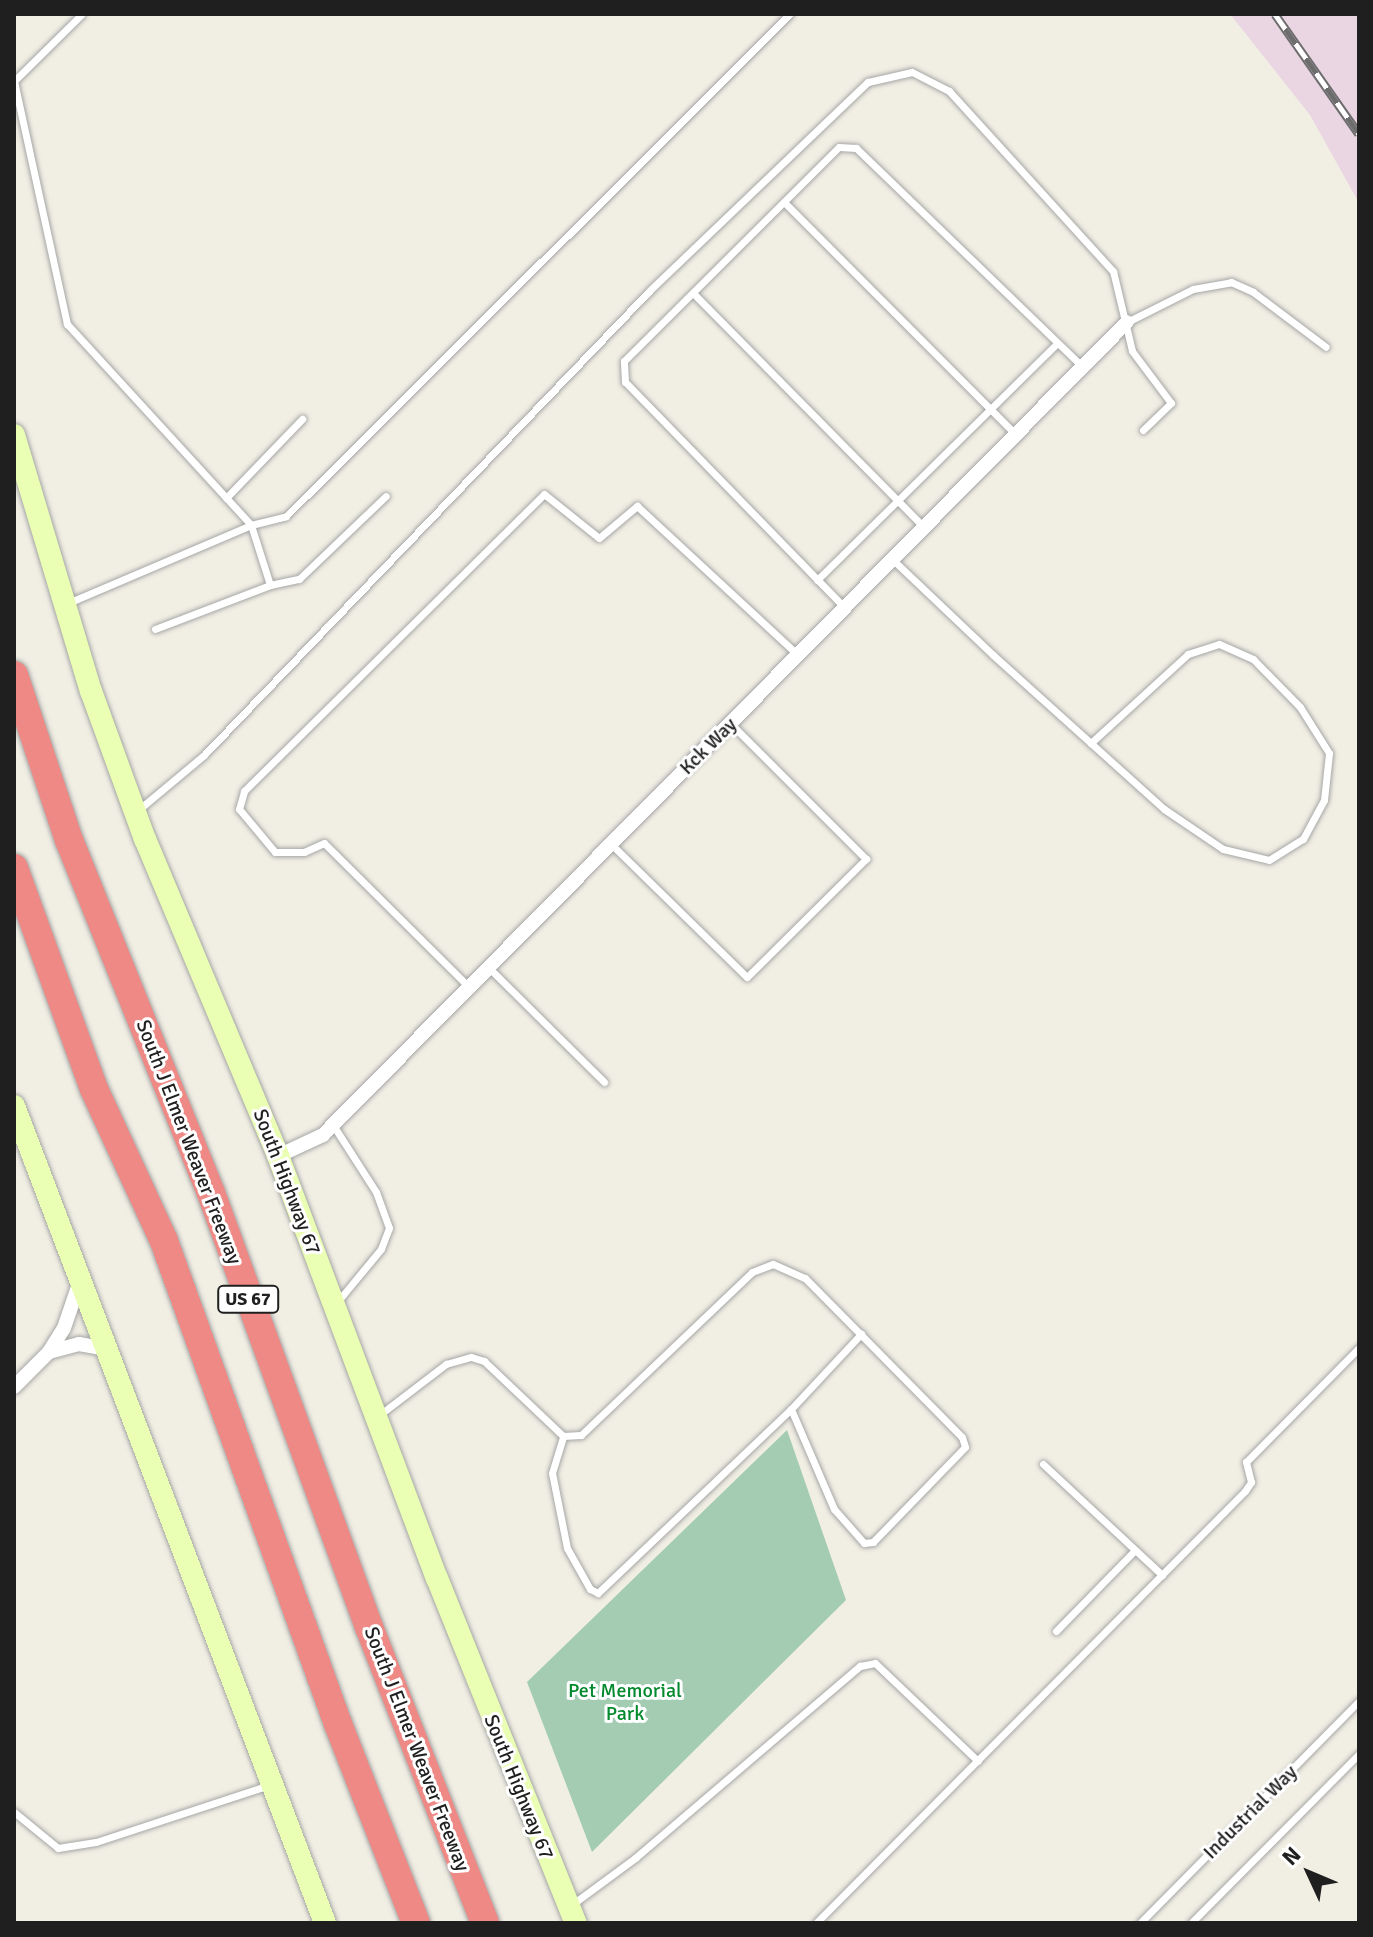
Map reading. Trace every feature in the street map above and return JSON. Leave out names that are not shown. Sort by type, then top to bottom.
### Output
[{"type":"highway","name":"South J Elmer Weaver Freeway","points":[[14,675],[69,840],[211,1193],[369,1627],[485,1923]]},
{"type":"highway","name":"US 67","points":[[14,868],[94,1089],[164,1241],[338,1724],[416,1923]]},
{"type":"main road","name":"South Highway 67","points":[[14,435],[63,605],[136,813],[278,1156],[376,1417],[572,1915]]},
{"type":"main road","points":[[14,1106],[82,1276],[325,1923]]},
{"type":"street","name":"Kck Way","points":[[278,1156],[333,1125],[1127,322]]},
{"type":"street","points":[[14,1387],[49,1352],[64,1328],[82,1276]]},
{"type":"street","points":[[49,1352],[79,1344],[108,1349]]},
{"type":"lane","points":[[82,14],[14,80],[67,324],[251,525],[270,585]]},
{"type":"lane","points":[[63,605],[251,525],[286,516],[790,14]]},
{"type":"lane","points":[[136,813],[204,755],[650,290],[868,82],[912,72],[949,91],[1113,271],[1132,351],[1171,403],[1143,430]]},
{"type":"lane","points":[[845,608],[625,382],[624,361],[839,147],[856,148],[1083,367]]},
{"type":"lane","points":[[784,202],[1016,435]]},
{"type":"lane","points":[[1127,322],[1193,289],[1231,282],[1253,292],[1326,347]]},
{"type":"lane","points":[[693,293],[924,527]]},
{"type":"lane","points":[[817,580],[1057,343]]},
{"type":"lane","points":[[226,498],[302,419]]},
{"type":"lane","points":[[469,987],[324,843],[304,852],[275,852],[239,809],[244,791],[544,494],[599,538],[637,506],[798,655]]},
{"type":"lane","points":[[155,629],[270,585],[299,579],[386,496]]},
{"type":"lane","points":[[892,559],[1091,743],[1164,809],[1223,849],[1269,860],[1303,839],[1324,800],[1329,753],[1300,707],[1253,659],[1219,644],[1188,654],[1091,743]]},
{"type":"lane","points":[[611,844],[747,977],[866,859],[730,723]]},
{"type":"lane","points":[[489,968],[604,1082]]},
{"type":"lane","points":[[333,1125],[376,1192],[389,1228],[381,1249],[334,1306]]},
{"type":"lane","points":[[376,1417],[446,1364],[471,1357],[484,1361],[563,1436],[581,1435],[752,1272],[773,1264],[786,1266],[805,1278],[962,1437],[965,1447],[958,1459],[873,1542],[864,1543],[834,1509],[791,1409]]},
{"type":"lane","points":[[563,1436],[552,1473],[567,1548],[590,1589],[598,1593],[791,1409],[861,1334]]},
{"type":"lane","points":[[816,1923],[1245,1491],[1251,1482],[1246,1462],[1359,1348]]},
{"type":"lane","points":[[1043,1464],[1162,1575]]},
{"type":"lane","points":[[1056,1631],[1135,1550]]},
{"type":"lane","points":[[572,1915],[860,1666],[875,1663],[978,1761]]},
{"type":"lane","name":"Industrial Way","points":[[1140,1923],[1359,1701]]},
{"type":"lane","points":[[1191,1923],[1359,1754]]},
{"type":"lane","points":[[14,1812],[58,1848],[96,1842],[272,1784]]},
{"type":"shaded area","points":[[1230,14],[1359,14],[1359,203],[1310,115]]},
{"type":"green space","name":"Pet Memorial Park","points":[[787,1430],[846,1600],[592,1852],[527,1682]]},
{"type":"railway","points":[[1275,14],[1359,134]]}]
